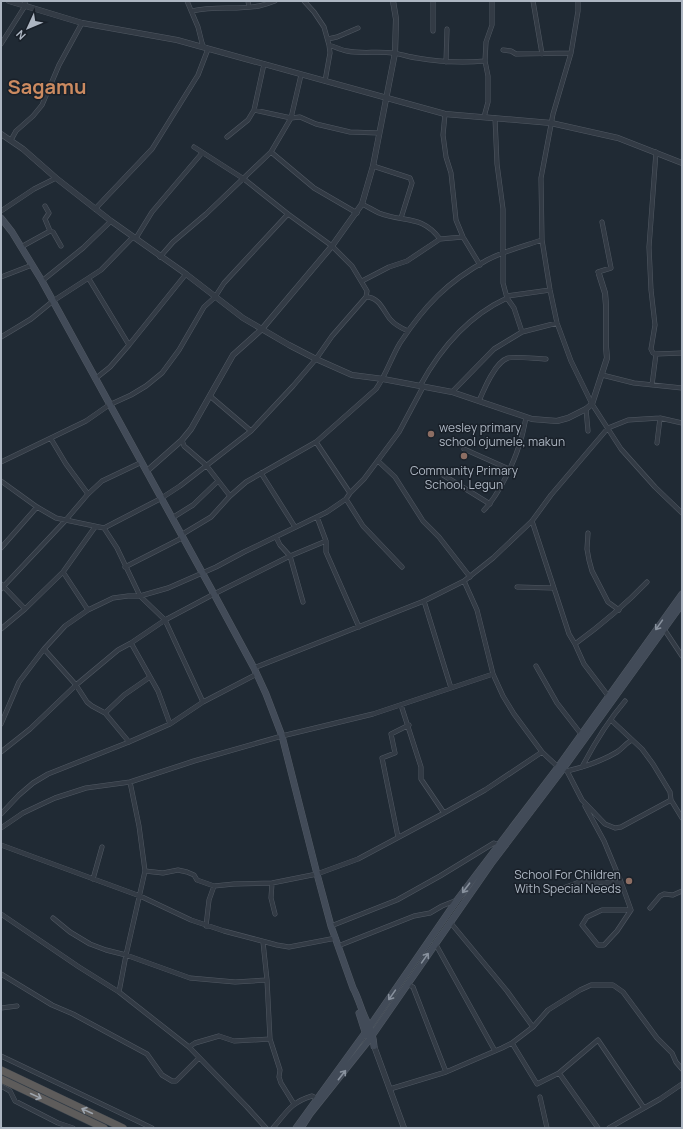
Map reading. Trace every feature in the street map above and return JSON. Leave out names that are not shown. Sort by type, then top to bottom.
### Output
[{"type":"highway","points":[[1,1070],[123,1128]]},
{"type":"highway","points":[[1,1079],[104,1128]]},
{"type":"main road","points":[[1,218],[42,281],[257,674],[274,712],[282,736],[316,874],[331,926],[353,988],[353,996],[373,1034],[374,1046]]},
{"type":"main road","points":[[296,1128],[316,1098],[370,1026],[457,900],[499,844],[562,769],[581,734],[682,594]]},
{"type":"main road","points":[[301,1128],[310,1114],[369,1040],[491,864],[664,629],[681,609]]},
{"type":"main road","points":[[363,1017],[378,1014]]},
{"type":"main road","points":[[363,1017],[365,1032],[374,1046]]},
{"type":"main road","points":[[360,1040],[363,1017]]},
{"type":"street","points":[[9,1],[25,4],[82,23],[177,40],[386,99],[445,114],[551,123],[618,138],[682,163]]},
{"type":"street","points":[[187,1],[198,27],[202,43],[208,49]]},
{"type":"street","points":[[248,1],[249,7]]},
{"type":"street","points":[[192,11],[205,8],[260,6],[275,1]]},
{"type":"street","points":[[147,471],[182,440],[191,429],[233,355],[262,329],[332,246],[362,204],[373,166],[395,53],[396,19],[393,1]]},
{"type":"street","points":[[432,1],[432,31]]},
{"type":"street","points":[[484,117],[488,102],[488,76],[485,61],[486,42],[492,25],[492,1]]},
{"type":"street","points":[[534,1],[542,54]]},
{"type":"street","points":[[578,1],[578,11],[571,53],[551,123],[540,178],[542,240],[550,290],[557,323],[571,361],[592,404],[621,449],[655,487],[682,513]]},
{"type":"street","points":[[306,2],[324,27],[328,39],[330,53],[325,81]]},
{"type":"street","points":[[1,44],[25,4]]},
{"type":"street","points":[[10,140],[16,131],[33,116],[42,105],[59,65],[82,23]]},
{"type":"street","points":[[328,39],[337,37],[358,28]]},
{"type":"street","points":[[446,62],[447,30]]},
{"type":"street","points":[[329,45],[350,52],[376,51],[446,62],[485,61]]},
{"type":"street","points":[[95,208],[152,149],[198,75],[208,49]]},
{"type":"street","points":[[504,50],[511,51],[516,54],[571,53]]},
{"type":"street","points":[[227,137],[248,120],[254,110],[264,64]]},
{"type":"street","points":[[160,257],[173,242],[206,214],[271,152],[291,118],[301,75]]},
{"type":"street","points":[[254,110],[291,118],[300,117],[316,124],[350,132],[379,133]]},
{"type":"street","points":[[445,114],[443,136],[446,157],[451,173],[456,220],[463,237],[480,265]]},
{"type":"street","points":[[495,118],[497,164],[503,209],[503,284],[507,297],[514,308],[522,332]]},
{"type":"street","points":[[1,134],[111,221],[186,274],[243,318],[289,345],[352,375],[384,379],[452,392],[526,418],[557,421],[568,418],[592,404],[607,358],[605,294],[598,272],[611,268],[602,222]]},
{"type":"street","points":[[1,480],[37,507],[56,518],[104,528],[180,486],[251,431],[293,386],[316,359],[332,336],[366,298],[367,291],[362,281],[352,266],[332,246],[244,179],[194,147]]},
{"type":"street","points":[[271,152],[314,188],[357,213]]},
{"type":"street","points":[[656,152],[649,247],[651,290],[655,325],[651,346],[653,353],[656,354],[682,353]]},
{"type":"street","points":[[1,337],[31,319],[53,301],[101,270],[134,238],[152,212],[202,153]]},
{"type":"street","points":[[373,166],[410,178],[412,183],[401,218]]},
{"type":"street","points":[[1,211],[34,189],[56,178]]},
{"type":"street","points":[[362,204],[379,213],[416,220],[425,224],[440,239]]},
{"type":"street","points":[[45,206],[49,213],[45,219],[50,231],[53,232],[61,246]]},
{"type":"street","points":[[1,462],[86,421],[110,405],[131,395],[162,373],[179,350],[204,307],[215,297],[224,283],[288,214]]},
{"type":"street","points":[[42,281],[83,248],[111,221]]},
{"type":"street","points":[[21,247],[50,231]]},
{"type":"street","points":[[362,281],[389,267],[407,261],[440,239],[463,237]]},
{"type":"street","points":[[126,567],[181,536],[210,517],[246,482],[316,442],[376,389],[384,379],[396,350],[408,331],[435,297],[451,283],[488,260],[542,240]]},
{"type":"street","points":[[1,276],[32,265]]},
{"type":"street","points":[[95,379],[110,367],[186,274]]},
{"type":"street","points":[[89,279],[129,345]]},
{"type":"street","points":[[1,724],[19,682],[44,649],[65,626],[88,610],[113,598],[140,596],[168,588],[216,567],[317,517],[346,499],[364,479],[399,432],[422,387],[429,369],[454,337],[481,312],[507,297],[550,290]]},
{"type":"street","points":[[366,298],[374,299],[385,310],[389,318],[400,328],[408,331]]},
{"type":"street","points":[[452,392],[494,349],[522,332],[557,323]]},
{"type":"street","points":[[652,385],[656,354]]},
{"type":"street","points":[[479,401],[490,378],[500,363],[507,358],[546,359]]},
{"type":"street","points":[[602,375],[634,383],[682,388]]},
{"type":"street","points":[[210,396],[251,431]]},
{"type":"street","points":[[586,408],[588,430]]},
{"type":"street","points":[[484,510],[490,504],[509,469],[520,443],[526,418]]},
{"type":"street","points":[[657,443],[660,418]]},
{"type":"street","points":[[254,668],[424,601],[470,577],[493,558],[532,521],[608,428],[628,420],[660,418],[682,423]]},
{"type":"street","points":[[51,438],[66,464],[88,494]]},
{"type":"street","points":[[182,440],[184,446],[206,465],[230,496]]},
{"type":"street","points":[[316,442],[350,493]]},
{"type":"street","points":[[464,449],[509,469]]},
{"type":"street","points":[[378,461],[395,477],[423,521],[440,537],[470,577]]},
{"type":"street","points":[[25,609],[2,587],[65,521],[88,494],[102,481],[142,462]]},
{"type":"street","points":[[261,473],[295,527]]},
{"type":"street","points":[[443,475],[490,504]]},
{"type":"street","points":[[172,518],[194,505],[218,481]]},
{"type":"street","points":[[346,499],[363,526],[402,567]]},
{"type":"street","points":[[1,548],[37,507]]},
{"type":"street","points":[[317,517],[326,541],[326,552],[359,627]]},
{"type":"street","points":[[532,521],[564,623],[584,664],[609,697]]},
{"type":"street","points":[[1,629],[25,609],[63,572],[96,527]]},
{"type":"street","points":[[104,528],[117,548],[140,596],[165,620],[203,702]]},
{"type":"street","points":[[588,533],[588,555],[592,571],[608,602],[619,610]]},
{"type":"street","points":[[276,537],[280,545],[290,556],[303,602]]},
{"type":"street","points":[[1,752],[30,729],[76,685],[118,650],[165,620],[214,594],[290,556],[326,541]]},
{"type":"street","points":[[63,572],[88,610]]},
{"type":"street","points":[[464,581],[477,610],[493,674],[514,714],[542,752],[562,769],[582,800],[604,841],[631,910]]},
{"type":"street","points":[[575,644],[619,610],[646,582]]},
{"type":"street","points":[[517,587],[553,588]]},
{"type":"street","points":[[424,601],[451,688]]},
{"type":"street","points":[[664,629],[682,656]]},
{"type":"street","points":[[131,643],[158,691],[170,724]]},
{"type":"street","points":[[44,649],[76,685],[92,706],[105,714],[129,742]]},
{"type":"street","points":[[536,666],[557,703],[581,734]]},
{"type":"street","points":[[1,814],[19,794],[48,774],[170,724],[203,702],[257,674]]},
{"type":"street","points":[[1,828],[23,813],[55,798],[86,788],[130,782],[194,760],[282,736],[373,714],[493,674]]},
{"type":"street","points":[[105,714],[124,695],[150,678]]},
{"type":"street","points":[[582,767],[593,745],[625,701]]},
{"type":"street","points":[[402,705],[421,768],[421,779],[444,813]]},
{"type":"street","points":[[611,720],[642,749],[653,764],[670,792],[671,800],[680,811],[682,818]]},
{"type":"street","points":[[398,837],[382,758],[395,753],[391,734],[409,725]]},
{"type":"street","points":[[562,769],[582,767],[618,752],[632,740]]},
{"type":"street","points":[[144,871],[163,873],[178,870],[194,875],[197,880],[214,886],[272,883],[316,874],[358,859],[444,813],[485,790],[542,752]]},
{"type":"street","points":[[119,992],[144,871],[139,826],[130,782]]},
{"type":"street","points":[[582,800],[604,824],[615,828],[621,827],[671,800]]},
{"type":"street","points":[[331,926],[397,900],[494,843],[499,844]]},
{"type":"street","points":[[1,845],[140,896],[206,926],[263,942],[289,947],[336,938]]},
{"type":"street","points":[[93,879],[102,847]]},
{"type":"street","points":[[558,890],[582,880],[609,883],[621,882]]},
{"type":"street","points":[[272,883],[272,898],[275,914]]},
{"type":"street","points":[[206,926],[209,900],[214,886]]},
{"type":"street","points":[[650,908],[660,896],[664,894],[673,895],[682,891]]},
{"type":"street","points":[[338,946],[414,916],[430,913],[457,900]]},
{"type":"street","points":[[602,910],[631,910],[617,931],[604,945],[598,945],[582,925],[587,917],[602,910]]},
{"type":"street","points":[[1,914],[79,967],[119,992],[189,1047],[266,1128]]},
{"type":"street","points":[[53,918],[70,932],[90,944],[190,978],[235,982],[268,980]]},
{"type":"street","points":[[450,922],[507,991],[533,1027]]},
{"type":"street","points":[[263,942],[268,980],[270,1039],[280,1070],[279,1077],[281,1083],[294,1104]]},
{"type":"street","points":[[436,943],[495,1051]]},
{"type":"street","points":[[1,974],[52,1005],[74,1014],[147,1054],[162,1074],[172,1081],[176,1081],[199,1058]]},
{"type":"street","points":[[407,984],[413,987],[446,1072]]},
{"type":"street","points":[[390,1089],[446,1072],[512,1043],[533,1027],[548,1010],[580,990],[591,985],[613,985],[623,992],[657,1038],[672,1053],[676,1062],[682,1069]]},
{"type":"street","points":[[1,1008],[17,1006]]},
{"type":"street","points":[[189,1047],[194,1043],[219,1036],[234,1041],[270,1039]]},
{"type":"street","points":[[512,1043],[537,1084],[558,1074],[598,1040],[644,1108]]},
{"type":"street","points":[[374,1046],[404,1128]]},
{"type":"street","points":[[1,1056],[152,1128]]},
{"type":"street","points":[[558,1074],[598,1128]]},
{"type":"street","points":[[609,1128],[660,1099],[682,1084]]},
{"type":"street","points":[[1,1086],[10,1091],[15,1101],[73,1128]]},
{"type":"street","points":[[273,1128],[294,1104],[300,1100],[312,1096],[316,1098]]},
{"type":"street","points":[[540,1097],[547,1128]]},
{"type":"place","name":"wesley primary school ojumele, makun","points":[[431,434]]},
{"type":"place","name":"Community Primary School, Legun","points":[[464,456]]},
{"type":"place","name":"School For Children With Special Needs","points":[[629,881]]},
{"type":"district","name":"Sagamu","points":[[47,86]]}]
